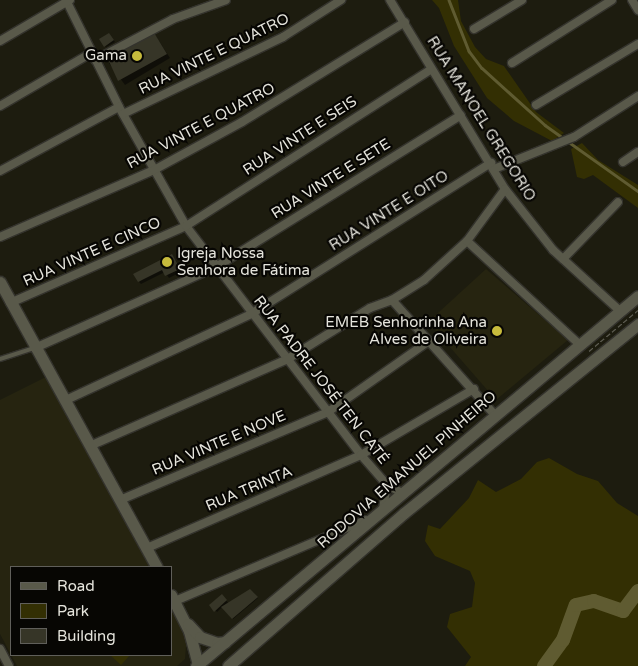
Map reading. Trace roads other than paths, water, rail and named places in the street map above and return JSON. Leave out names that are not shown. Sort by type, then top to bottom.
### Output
[{"type":"main road","points":[[0,282],[156,566]]},
{"type":"main road","name":"RODOVIA EMANUEL PINHEIRO","points":[[197,665],[494,414],[638,296]]},
{"type":"main road","name":"RODOVIA EMANUEL PINHEIRO","points":[[228,666],[404,513],[638,324]]},
{"type":"main road","points":[[173,598],[184,619],[197,665]]},
{"type":"main road","points":[[184,619],[200,637],[225,642]]},
{"type":"street","points":[[0,41],[68,0]]},
{"type":"street","name":"RUA PADRE JOSÉ TEN CATÉ","points":[[68,0],[93,56],[121,110],[186,226],[286,360],[387,486]]},
{"type":"street","points":[[0,106],[93,56],[173,19],[226,0]]},
{"type":"street","name":"RUA VINTE E QUATRO","points":[[0,171],[121,110],[284,37],[341,0]]},
{"type":"street","name":"RUA MANOEL GREGORIO","points":[[390,0],[405,22],[430,70],[461,115],[506,189],[563,259],[620,311]]},
{"type":"street","points":[[474,29],[522,0]]},
{"type":"street","points":[[512,63],[612,0]]},
{"type":"street","points":[[632,0],[638,10]]},
{"type":"street","name":"RUA VINTE E QUATRO","points":[[0,237],[154,170],[242,122],[405,22]]},
{"type":"street","points":[[536,105],[638,44]]},
{"type":"street","name":"RUA VINTE E SEIS","points":[[186,226],[430,70]]},
{"type":"street","name":"RUA VINTE E OITO","points":[[251,314],[492,166],[574,137],[638,96]]},
{"type":"street","name":"RUA VINTE E SETE","points":[[216,267],[461,115]]},
{"type":"street","points":[[623,162],[638,152]]},
{"type":"street","points":[[92,446],[286,360],[370,308],[392,300],[424,280],[467,241],[506,189]]},
{"type":"street","points":[[563,259],[618,202]]},
{"type":"street","name":"RUA VINTE E CINCO","points":[[10,303],[186,226]]},
{"type":"street","points":[[467,241],[579,344]]},
{"type":"street","points":[[35,348],[216,267]]},
{"type":"street","points":[[392,300],[474,389],[494,414]]},
{"type":"street","points":[[66,400],[251,314]]},
{"type":"street","points":[[328,412],[429,341]]},
{"type":"street","name":"RUA TRINTA","points":[[147,548],[362,455],[474,389]]},
{"type":"street","name":"RUA VINTE E NOVE","points":[[120,500],[328,412]]},
{"type":"street","points":[[383,509],[387,486],[402,493]]},
{"type":"street","points":[[173,598],[373,518]]},
{"type":"street","points":[[0,649],[9,666]]},
{"type":"lane","points":[[0,359],[35,348]]},
{"type":"waterway","points":[[449,0],[469,51],[482,68],[545,125],[638,191]]},
{"type":"waterway","points":[[544,666],[563,640],[576,605],[594,601],[623,611],[638,591]]},
{"type":"place","name":"Gama","points":[[137,56]]},
{"type":"place","name":"Igreja Nossa Senhora de Fátima","points":[[167,262]]},
{"type":"place","name":"EMEB Senhorinha Ana Alves de Oliveira","points":[[497,331]]}]
